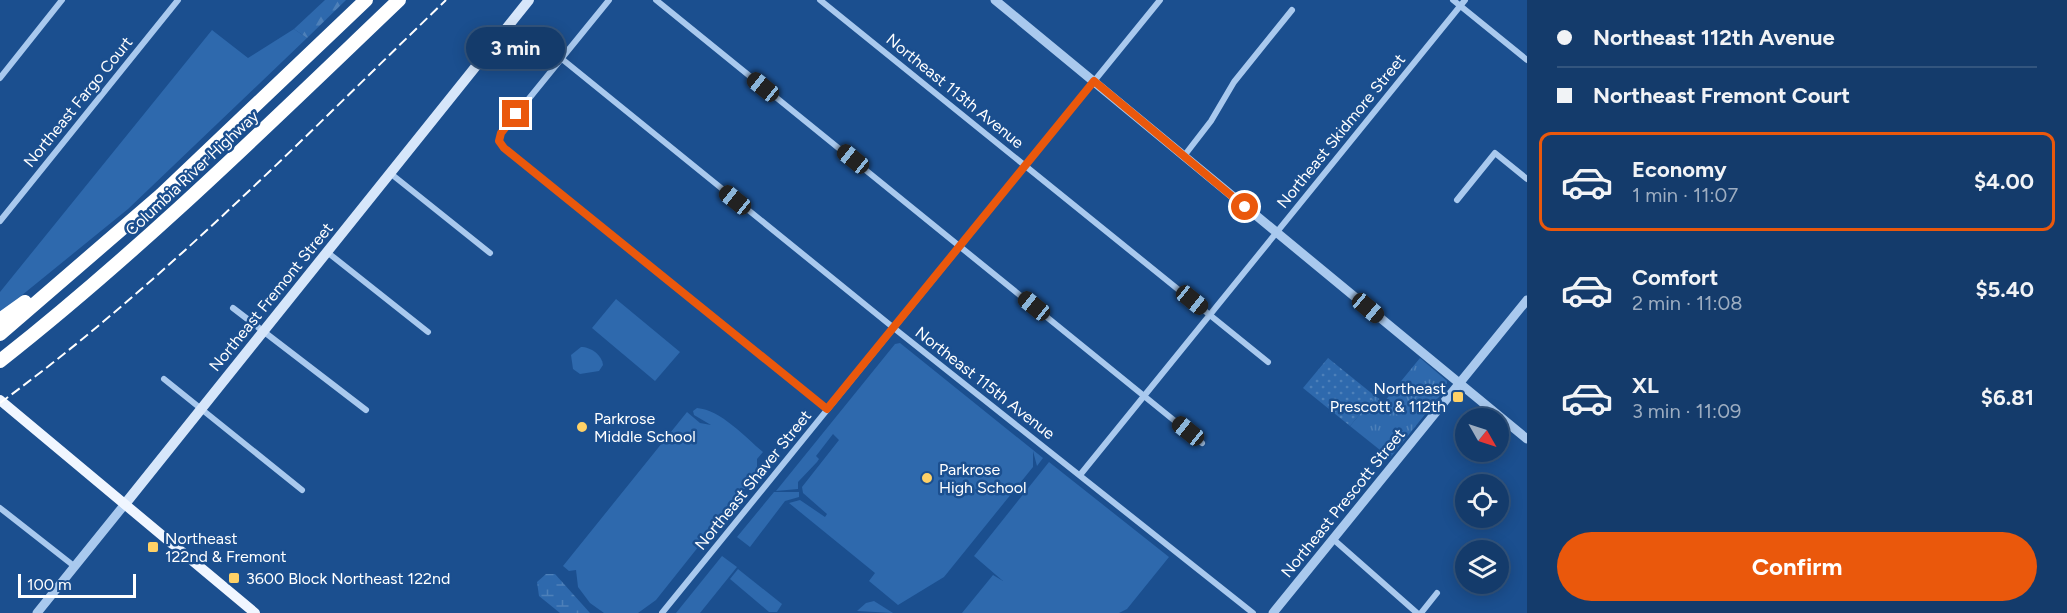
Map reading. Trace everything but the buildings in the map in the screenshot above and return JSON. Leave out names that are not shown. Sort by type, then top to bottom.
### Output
[{"type":"highway","name":"Columbia River Highway","points":[[3,324],[138,215],[366,0]]},
{"type":"highway","name":"Columbia River Highway","points":[[0,361],[176,212],[399,0]]},
{"type":"main road","name":"Northeast Fremont Street","points":[[125,504],[529,0]]},
{"type":"main road","points":[[0,400],[255,613]]},
{"type":"street","points":[[0,78],[62,0]]},
{"type":"street","name":"Northeast Fargo Court","points":[[0,221],[178,0]]},
{"type":"street","points":[[609,0],[501,133],[499,141],[513,156],[827,409]]},
{"type":"street","points":[[656,0],[1202,443]]},
{"type":"street","name":"Northeast 113th Avenue","points":[[820,0],[1268,362]]},
{"type":"street","points":[[995,0],[1527,439]]},
{"type":"street","name":"Northeast Shaver Street","points":[[662,613],[1160,0]]},
{"type":"street","points":[[1453,0],[1527,60]]},
{"type":"street","name":"Northeast Skidmore Street","points":[[1080,475],[1465,0]]},
{"type":"street","points":[[1184,156],[1211,121],[1234,82],[1292,9]]},
{"type":"street","name":"Northeast 115th Avenue","points":[[562,59],[893,328],[1253,613]]},
{"type":"street","points":[[1457,200],[1495,153],[1527,179]]},
{"type":"street","points":[[390,173],[490,253]]},
{"type":"street","points":[[327,252],[428,332]]},
{"type":"street","name":"Northeast Prescott Street","points":[[1273,613],[1527,300]]},
{"type":"street","points":[[233,308],[366,410]]},
{"type":"street","points":[[164,379],[302,490]]},
{"type":"street","name":"Northeast Fremont Street","points":[[37,613],[125,504]]},
{"type":"street","points":[[0,508],[74,566]]},
{"type":"street","points":[[1333,539],[1419,613],[1437,593]]},
{"type":"green space","points":[[325,0],[346,0],[307,38],[294,29]]},
{"type":"green space","points":[[294,29],[307,38],[128,209],[0,313],[0,292],[212,30],[248,58]]},
{"type":"green space","points":[[616,299],[680,352],[655,381],[592,328]]},
{"type":"green space","points":[[900,343],[1043,458],[1037,466],[1033,451],[1033,467],[944,577],[898,605],[869,581],[875,573],[789,503],[800,500],[825,517],[827,514],[803,493],[802,487],[839,440],[833,434],[816,456],[819,459],[817,462],[798,482],[798,489],[776,491],[895,344]]},
{"type":"green space","points":[[581,347],[592,350],[601,358],[603,365],[599,371],[580,374],[573,369],[571,355]]},
{"type":"green space","points":[[1328,358],[1375,396],[1350,426],[1303,388]]},
{"type":"green space","points":[[1420,358],[1447,381],[1447,387],[1390,458],[1350,426],[1375,396],[1384,402]]},
{"type":"green space","points":[[697,408],[724,419],[763,452],[757,459],[757,473],[656,600],[638,613],[604,613],[590,603],[578,587],[576,570],[569,571],[563,566],[687,412],[700,423],[711,425],[694,415],[693,411]]},
{"type":"green space","points":[[1049,462],[1169,557],[1127,609],[1119,613],[962,613],[993,575],[1003,581],[974,556]]},
{"type":"green space","points":[[774,492],[799,492],[799,497],[785,501],[750,547],[737,537]]},
{"type":"green space","points":[[722,556],[737,567],[700,613],[676,613]]},
{"type":"green space","points":[[738,569],[782,604],[777,612],[769,612],[730,579]]},
{"type":"green space","points":[[546,574],[555,574],[590,613],[560,613],[539,596],[537,582]]},
{"type":"green space","points":[[874,601],[893,613],[857,611],[866,603]]},
{"type":"railway","points":[[0,403],[60,357],[174,260],[230,209],[446,0]]},
{"type":"place","name":"Northeast Prescott & 112th","points":[[1458,397]]},
{"type":"place","name":"Parkrose Middle School","points":[[582,427]]},
{"type":"place","name":"Parkrose High School","points":[[927,478]]},
{"type":"place","name":"Northeast 122nd & Fremont","points":[[153,547]]},
{"type":"place","name":"3600 Block Northeast 122nd","points":[[234,578]]},
{"type":"route","points":[[516,114],[501,133],[499,141],[504,148],[827,409],[1094,81],[1245,207]]}]
